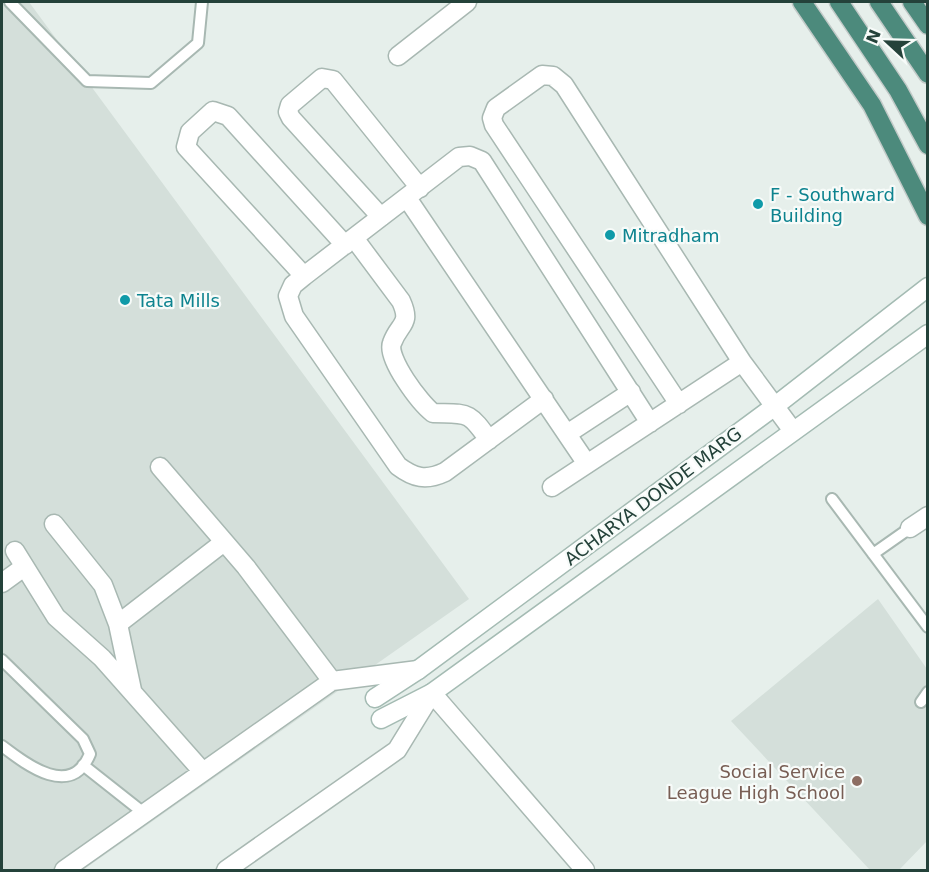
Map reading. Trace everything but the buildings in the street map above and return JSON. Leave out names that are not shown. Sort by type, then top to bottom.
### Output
[{"type":"highway","points":[[802,2],[872,105],[927,216]]},
{"type":"highway","points":[[839,2],[898,90],[927,145]]},
{"type":"highway","points":[[879,2],[927,74]]},
{"type":"highway","points":[[912,2],[927,25]]},
{"type":"street","points":[[398,56],[467,2]]},
{"type":"street","points":[[679,404],[494,125],[492,118],[496,108],[542,75],[553,76],[564,85],[742,362],[793,431]]},
{"type":"street","points":[[381,217],[288,112],[290,105],[322,78],[333,80],[413,193],[587,464]]},
{"type":"street","points":[[304,276],[186,147],[190,132],[213,111],[228,116],[350,241],[406,312],[407,319],[392,343],[390,356],[425,406],[433,413],[451,411],[474,418],[489,440]]},
{"type":"street","points":[[544,399],[445,472],[432,478],[422,479],[398,466],[294,316],[288,296],[294,285],[304,276],[459,158],[470,156],[482,161],[650,423]]},
{"type":"street","name":"ACHARYA DONDE MARG","points":[[375,698],[418,670],[775,406],[927,287]]},
{"type":"street","name":"ACHARYA DONDE MARG","points":[[381,719],[432,693],[927,334]]},
{"type":"street","points":[[552,487],[742,362]]},
{"type":"street","points":[[567,434],[631,392]]},
{"type":"street","points":[[160,467],[246,567],[332,681]]},
{"type":"street","points":[[910,528],[927,516]]},
{"type":"street","points":[[54,524],[103,585],[117,624],[132,692]]},
{"type":"street","points":[[117,624],[224,542]]},
{"type":"street","points":[[2,583],[19,559],[56,617],[102,658],[203,772]]},
{"type":"street","points":[[64,870],[332,681],[418,670]]},
{"type":"street","points":[[226,870],[397,750],[432,693],[585,870]]},
{"type":"lane","points":[[10,2],[87,81],[151,83],[198,43],[202,2]]},
{"type":"lane","points":[[832,499],[927,627]]},
{"type":"lane","points":[[873,554],[910,528]]},
{"type":"lane","points":[[2,660],[88,745],[90,754],[78,772],[68,777],[31,768],[2,746]]},
{"type":"lane","points":[[921,702],[927,692]]},
{"type":"lane","points":[[83,765],[145,814]]},
{"type":"shaded area","name":"Tata Mills","points":[[2,2],[29,2],[469,599],[83,870],[2,870]]},
{"type":"shaded area","name":"Social Service League High School","points":[[878,599],[927,669],[927,841],[899,870],[870,870],[731,721]]},
{"type":"place","name":"F - Southward Building","points":[[758,204]]},
{"type":"place","name":"Mitradham","points":[[610,235]]},
{"type":"place","name":"Tata Mills","points":[[125,300]]},
{"type":"place","name":"Social Service League High School","points":[[857,781]]}]
